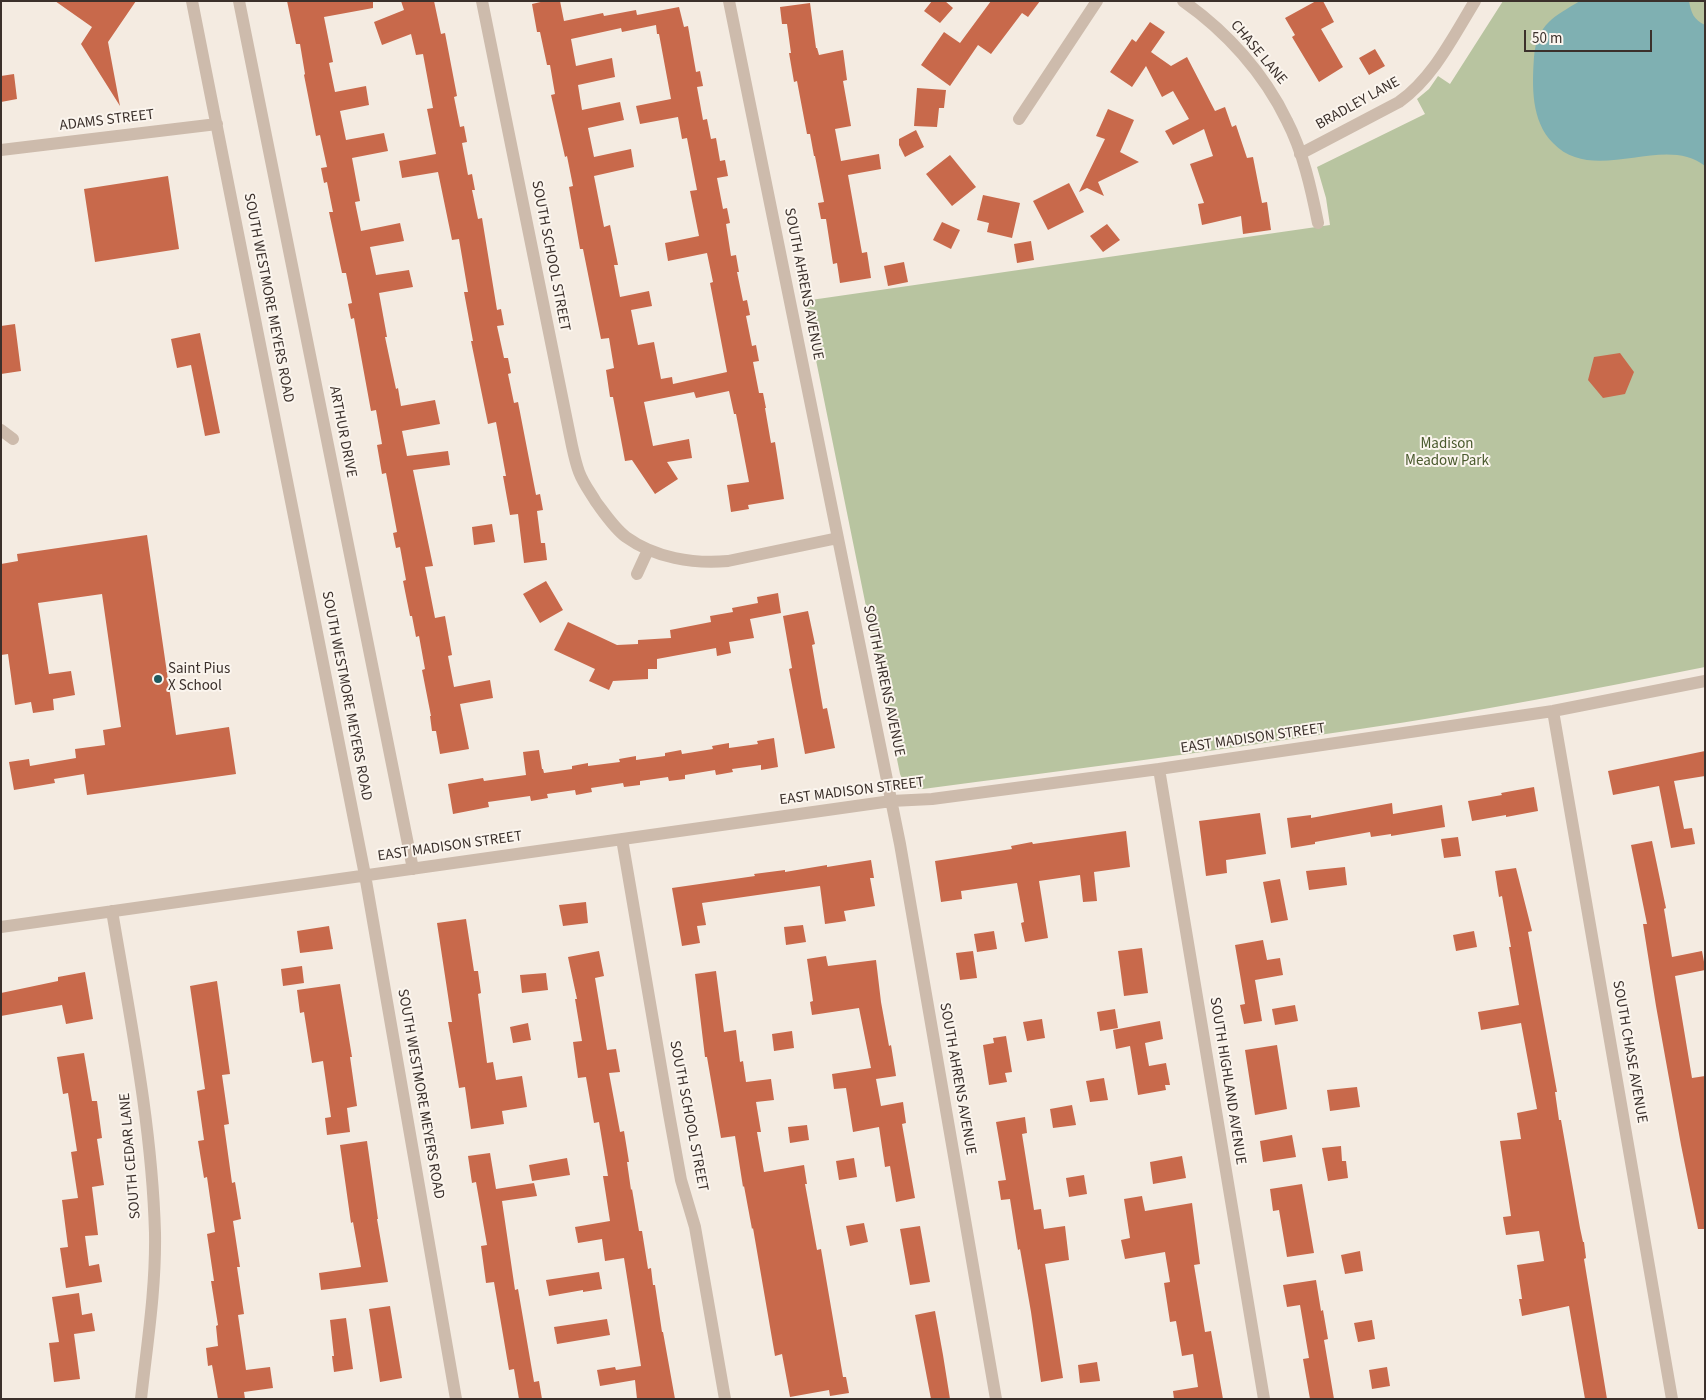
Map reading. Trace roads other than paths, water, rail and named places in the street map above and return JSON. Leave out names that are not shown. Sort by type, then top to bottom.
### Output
[{"type":"street","name":"SOUTH WESTMORE MEYERS ROAD","points":[[192,1],[365,875],[456,1399]]},
{"type":"street","name":"ARTHUR DRIVE","points":[[239,1],[413,869]]},
{"type":"street","name":"SOUTH SCHOOL STREET","points":[[482,1],[572,446],[585,486],[602,511],[625,536],[648,550],[682,560],[728,561],[838,538]]},
{"type":"street","name":"SOUTH AHRENS AVENUE","points":[[729,1],[902,854],[996,1399]]},
{"type":"street","points":[[1019,119],[1097,1]]},
{"type":"street","name":"CHASE LANE","points":[[1183,1],[1220,31],[1270,88],[1288,122],[1308,175],[1318,222]]},
{"type":"street","name":"BRADLEY LANE","points":[[1300,154],[1399,102],[1413,92],[1436,64],[1475,1]]},
{"type":"street","name":"ADAMS STREET","points":[[1,150],[216,124]]},
{"type":"street","points":[[1,430],[13,439]]},
{"type":"street","points":[[637,574],[648,550]]},
{"type":"street","name":"EAST MADISON STREET","points":[[1,927],[891,801],[932,799],[1159,769],[1553,711],[1705,681]]},
{"type":"street","name":"SOUTH CHASE AVENUE","points":[[1553,711],[1672,1399]]},
{"type":"street","name":"SOUTH HIGHLAND AVENUE","points":[[1159,769],[1264,1399]]},
{"type":"street","name":"SOUTH SCHOOL STREET","points":[[622,839],[681,1180],[695,1227],[725,1399]]},
{"type":"street","name":"SOUTH CEDAR LANE","points":[[112,911],[142,1088],[153,1188],[154,1282],[142,1399]]},
{"type":"water","points":[[1580,1],[1689,1],[1694,16],[1705,25],[1705,166],[1688,157],[1670,155],[1588,160],[1570,155],[1553,143],[1546,134],[1540,124],[1534,103],[1533,80],[1536,46],[1539,36],[1549,22]]},
{"type":"place","name":"Saint Pius X School","points":[[158,679]]},
{"type":"park label","name":"Madison Meadow Park","points":[[1447,454]]}]
